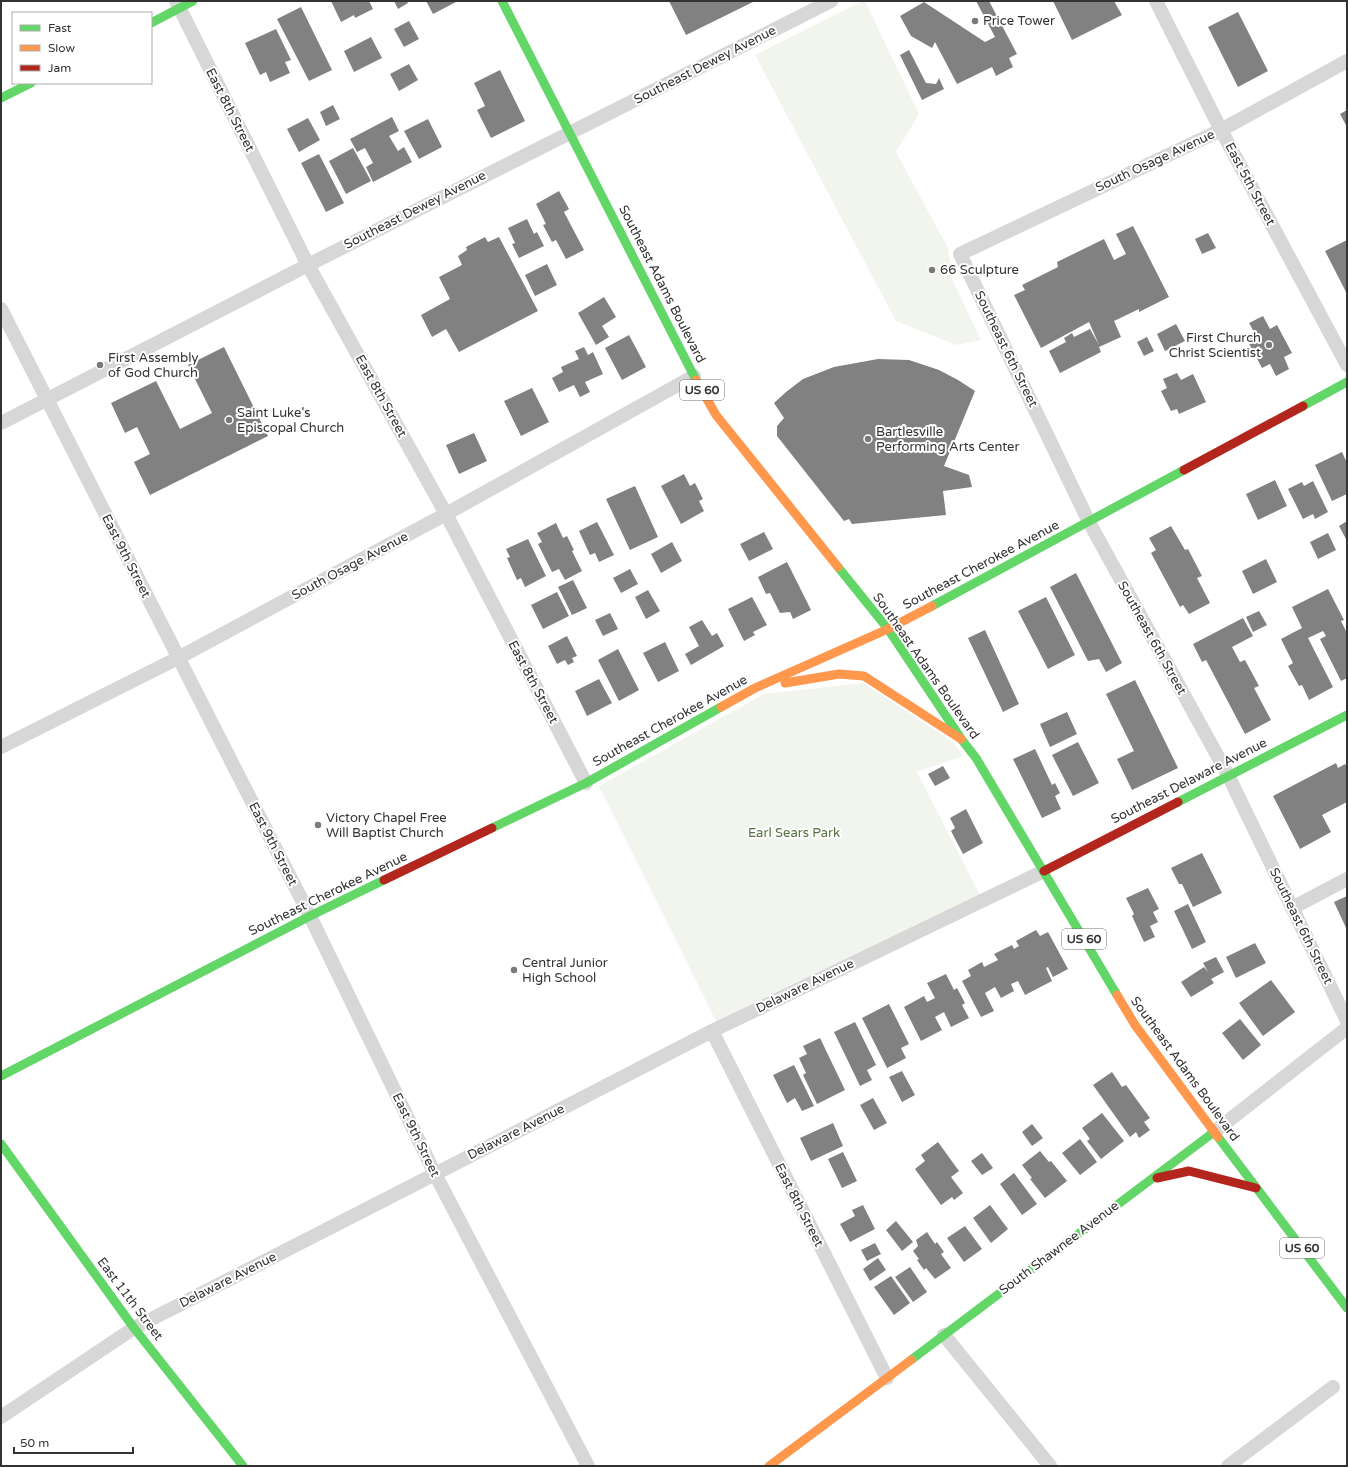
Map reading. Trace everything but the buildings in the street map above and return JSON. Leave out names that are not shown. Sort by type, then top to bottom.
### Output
[{"type":"street","points":[[152,22],[177,5],[193,1]]},
{"type":"street","name":"Southeast Adams Boulevard","points":[[502,1],[694,376],[716,415],[888,630],[962,740],[976,758],[1135,1025],[1347,1308]]},
{"type":"street","name":"East 5th Street","points":[[1156,1],[1221,130],[1347,365]]},
{"type":"street","name":"Southeast Dewey Avenue","points":[[1,423],[308,265],[828,2]]},
{"type":"street","name":"East 8th Street","points":[[177,5],[308,265],[446,514],[586,783]]},
{"type":"street","name":"South Osage Avenue","points":[[960,254],[1221,130],[1347,61]]},
{"type":"street","points":[[1,98],[29,84]]},
{"type":"street","name":"Southeast 6th Street","points":[[960,254],[1089,522],[1228,775],[1347,1021]]},
{"type":"street","name":"East 9th Street","points":[[1,309],[310,916],[435,1174],[588,1466]]},
{"type":"street","name":"South Osage Avenue","points":[[1,748],[178,658],[446,514],[694,376]]},
{"type":"street","name":"Southeast Cherokee Avenue","points":[[1,1076],[310,916],[586,783],[756,688],[888,630],[1347,382]]},
{"type":"street","points":[[756,688],[840,674],[864,676],[962,740]]},
{"type":"street","name":"Southeast Delaware Avenue","points":[[1044,871],[1347,715]]},
{"type":"street","name":"Delaware Avenue","points":[[1,1417],[134,1328],[712,1031],[1044,871]]},
{"type":"street","points":[[1292,908],[1347,879]]},
{"type":"street","name":"South Shawnee Avenue","points":[[769,1466],[1151,1180],[1347,1028]]},
{"type":"street","name":"East 8th Street","points":[[712,1031],[887,1378]]},
{"type":"street","name":"East 11th Street","points":[[1,1144],[134,1328],[243,1466]]},
{"type":"street","points":[[1151,1180],[1189,1172],[1256,1188]]},
{"type":"street","points":[[944,1335],[1050,1466]]},
{"type":"street","points":[[1228,1466],[1333,1387]]},
{"type":"green space","points":[[862,1],[865,1],[919,114],[896,152],[948,248],[952,279],[981,340],[956,345],[896,321],[755,55]]},
{"type":"green space","name":"Earl Sears Park","points":[[863,683],[953,742],[963,756],[917,772],[980,895],[716,1021],[599,786],[764,694]]},
{"type":"traffic: fast","points":[[152,22],[193,1]]},
{"type":"traffic: fast","points":[[502,1],[696,380]]},
{"type":"traffic: fast","points":[[1,98],[29,84]]},
{"type":"traffic: fast","points":[[1303,406],[1347,382]]},
{"type":"traffic: fast","points":[[932,606],[1184,470]]},
{"type":"traffic: fast","points":[[838,567],[888,629],[962,740],[976,758],[1117,995]]},
{"type":"traffic: fast","points":[[492,828],[586,783],[721,707]]},
{"type":"traffic: fast","points":[[1178,802],[1347,715]]},
{"type":"traffic: fast","points":[[1,1076],[310,916],[384,880]]},
{"type":"traffic: fast","points":[[911,1360],[1214,1132]]},
{"type":"traffic: fast","points":[[1218,1137],[1347,1308]]},
{"type":"traffic: fast","points":[[1,1144],[134,1328],[243,1466]]},
{"type":"traffic: slow","points":[[696,380],[716,415],[838,567]]},
{"type":"traffic: slow","points":[[721,707],[755,688],[888,629],[932,606]]},
{"type":"traffic: slow","points":[[785,683],[839,674],[864,676],[961,739]]},
{"type":"traffic: slow","points":[[1117,995],[1135,1025],[1218,1137]]},
{"type":"traffic: slow","points":[[769,1466],[911,1360]]},
{"type":"traffic: jam","points":[[1184,470],[1303,406]]},
{"type":"traffic: jam","points":[[1044,871],[1178,802]]},
{"type":"traffic: jam","points":[[384,880],[492,828]]},
{"type":"traffic: jam","points":[[1157,1178],[1189,1171],[1256,1188]]},
{"type":"place","name":"Price Tower","points":[[975,21]]},
{"type":"place","name":"66 Sculpture","points":[[932,270]]},
{"type":"place","name":"First Church Christ Scientist","points":[[1269,345]]},
{"type":"place","name":"First Assembly of God Church","points":[[100,365]]},
{"type":"place","name":"Saint Luke's Episcopal Church","points":[[229,420]]},
{"type":"place","name":"Bartlesville Performing Arts Center","points":[[868,439]]},
{"type":"place","name":"Victory Chapel Free Will Baptist Church","points":[[318,825]]},
{"type":"place","name":"Central Junior High School","points":[[514,970]]}]
